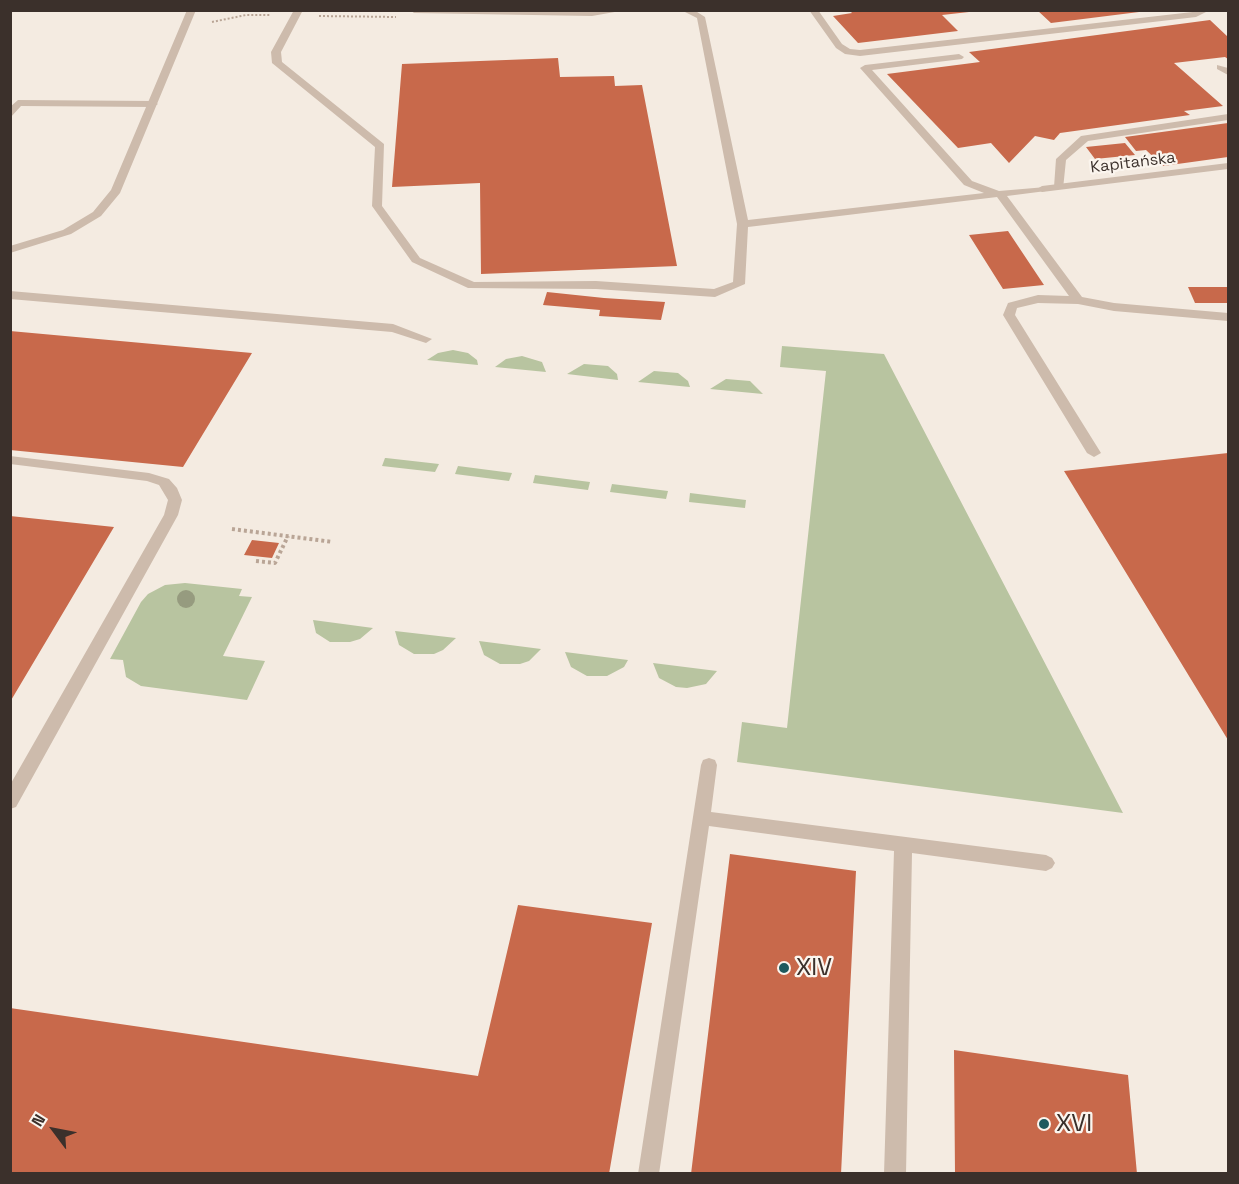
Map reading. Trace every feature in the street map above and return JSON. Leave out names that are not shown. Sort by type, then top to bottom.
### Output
[{"type":"street","points":[[10,249],[67,232],[97,214],[116,191],[192,10]]},
{"type":"street","points":[[414,10],[592,13],[622,10]]},
{"type":"street","points":[[298,13],[276,52],[277,63],[380,146],[377,206],[416,260],[472,286],[597,285],[715,293],[739,284],[743,224],[700,17],[685,10]]},
{"type":"street","points":[[813,10],[839,46],[848,52],[860,53],[1196,14],[1206,10]]},
{"type":"street","points":[[959,57],[865,68],[968,183],[1001,195],[1078,300]]},
{"type":"street","points":[[10,115],[14,103],[153,104]]},
{"type":"street","points":[[1059,187],[1061,159],[1085,138],[1228,117]]},
{"type":"street","name":"Kapitańska","points":[[743,224],[1001,195],[1228,166]]},
{"type":"street","points":[[10,296],[393,328],[426,339]]},
{"type":"street","points":[[1094,453],[1009,315],[1012,306],[1038,299],[1078,300],[1114,307],[1228,317]]},
{"type":"street","points":[[10,460],[149,477],[164,482],[176,500],[171,515],[10,802]]},
{"type":"street","points":[[648,1173],[709,765]]},
{"type":"street","points":[[701,818],[1046,863]]},
{"type":"street","points":[[895,1173],[903,845]]},
{"type":"path","points":[[187,24],[207,24],[217,19],[246,15],[298,13],[401,17]]},
{"type":"path","points":[[232,529],[333,542]]},
{"type":"path","points":[[256,561],[275,563],[288,536]]},
{"type":"green space","points":[[782,346],[884,354],[1123,813],[737,762],[742,722],[787,728],[826,371],[780,367]]},
{"type":"green space","points":[[453,350],[468,353],[477,360],[478,365],[427,360],[438,353]]},
{"type":"green space","points":[[522,356],[542,362],[546,372],[495,367],[506,359]]},
{"type":"green space","points":[[584,364],[608,366],[617,374],[618,380],[567,374]]},
{"type":"green space","points":[[654,371],[678,373],[688,381],[690,387],[638,382]]},
{"type":"green space","points":[[726,379],[750,381],[763,394],[710,389]]},
{"type":"green space","points":[[385,458],[439,464],[435,472],[382,466]]},
{"type":"green space","points":[[458,466],[512,473],[509,481],[455,474]]},
{"type":"green space","points":[[535,475],[590,482],[588,490],[533,483]]},
{"type":"green space","points":[[612,484],[668,491],[666,499],[610,492]]},
{"type":"green space","points":[[690,493],[746,500],[745,508],[689,502]]},
{"type":"green space","points":[[185,583],[242,589],[239,596],[252,597],[223,656],[265,661],[247,700],[141,686],[126,677],[123,660],[110,659],[141,602],[148,594],[165,585]]},
{"type":"green space","points":[[313,620],[373,628],[360,639],[350,642],[330,642],[316,633]]},
{"type":"green space","points":[[395,631],[456,638],[443,650],[434,654],[414,654],[399,645]]},
{"type":"green space","points":[[479,641],[541,649],[529,661],[520,664],[500,664],[484,655]]},
{"type":"green space","points":[[565,652],[628,660],[624,667],[607,676],[587,676],[571,667]]},
{"type":"green space","points":[[653,663],[717,671],[706,684],[687,688],[676,687],[659,678]]},
{"type":"building","points":[[849,10],[969,10],[969,12],[942,15],[958,31],[858,43],[833,16],[852,13]]},
{"type":"building","points":[[1037,10],[1139,10],[1139,12],[1051,23]]},
{"type":"building","points":[[1210,20],[1228,37],[1228,59],[1225,57],[1174,63],[1223,106],[1184,111],[1190,115],[1060,133],[1054,140],[1035,136],[1009,163],[991,143],[958,148],[887,74],[980,62],[969,52]]},
{"type":"building","points":[[558,58],[560,77],[614,76],[615,86],[642,85],[677,266],[481,274],[480,183],[392,187],[402,64]]},
{"type":"building","points":[[1228,123],[1228,157],[1163,166],[1146,150],[1136,151],[1125,137]]},
{"type":"building","points":[[1125,143],[1135,155],[1095,159],[1086,147]]},
{"type":"building","points":[[1008,231],[1044,285],[1003,289],[969,235]]},
{"type":"building","points":[[1188,287],[1228,287],[1228,303],[1195,303]]},
{"type":"building","points":[[547,292],[665,302],[661,320],[599,316],[600,310],[543,305]]},
{"type":"building","points":[[10,331],[252,353],[183,467],[10,450]]},
{"type":"building","points":[[1228,453],[1228,740],[1064,471]]},
{"type":"building","points":[[10,516],[114,527],[10,702]]},
{"type":"building","points":[[252,540],[279,543],[272,558],[244,555]]},
{"type":"building","name":"XIV","points":[[730,854],[856,871],[841,1174],[691,1174]]},
{"type":"building","points":[[518,905],[652,923],[609,1174],[10,1174],[10,1008],[478,1076]]},
{"type":"building","name":"XVI","points":[[954,1050],[1128,1075],[1137,1174],[955,1174]]},
{"type":"place","name":"XIV","points":[[784,968]]},
{"type":"place","name":"XVI","points":[[1044,1124]]}]
